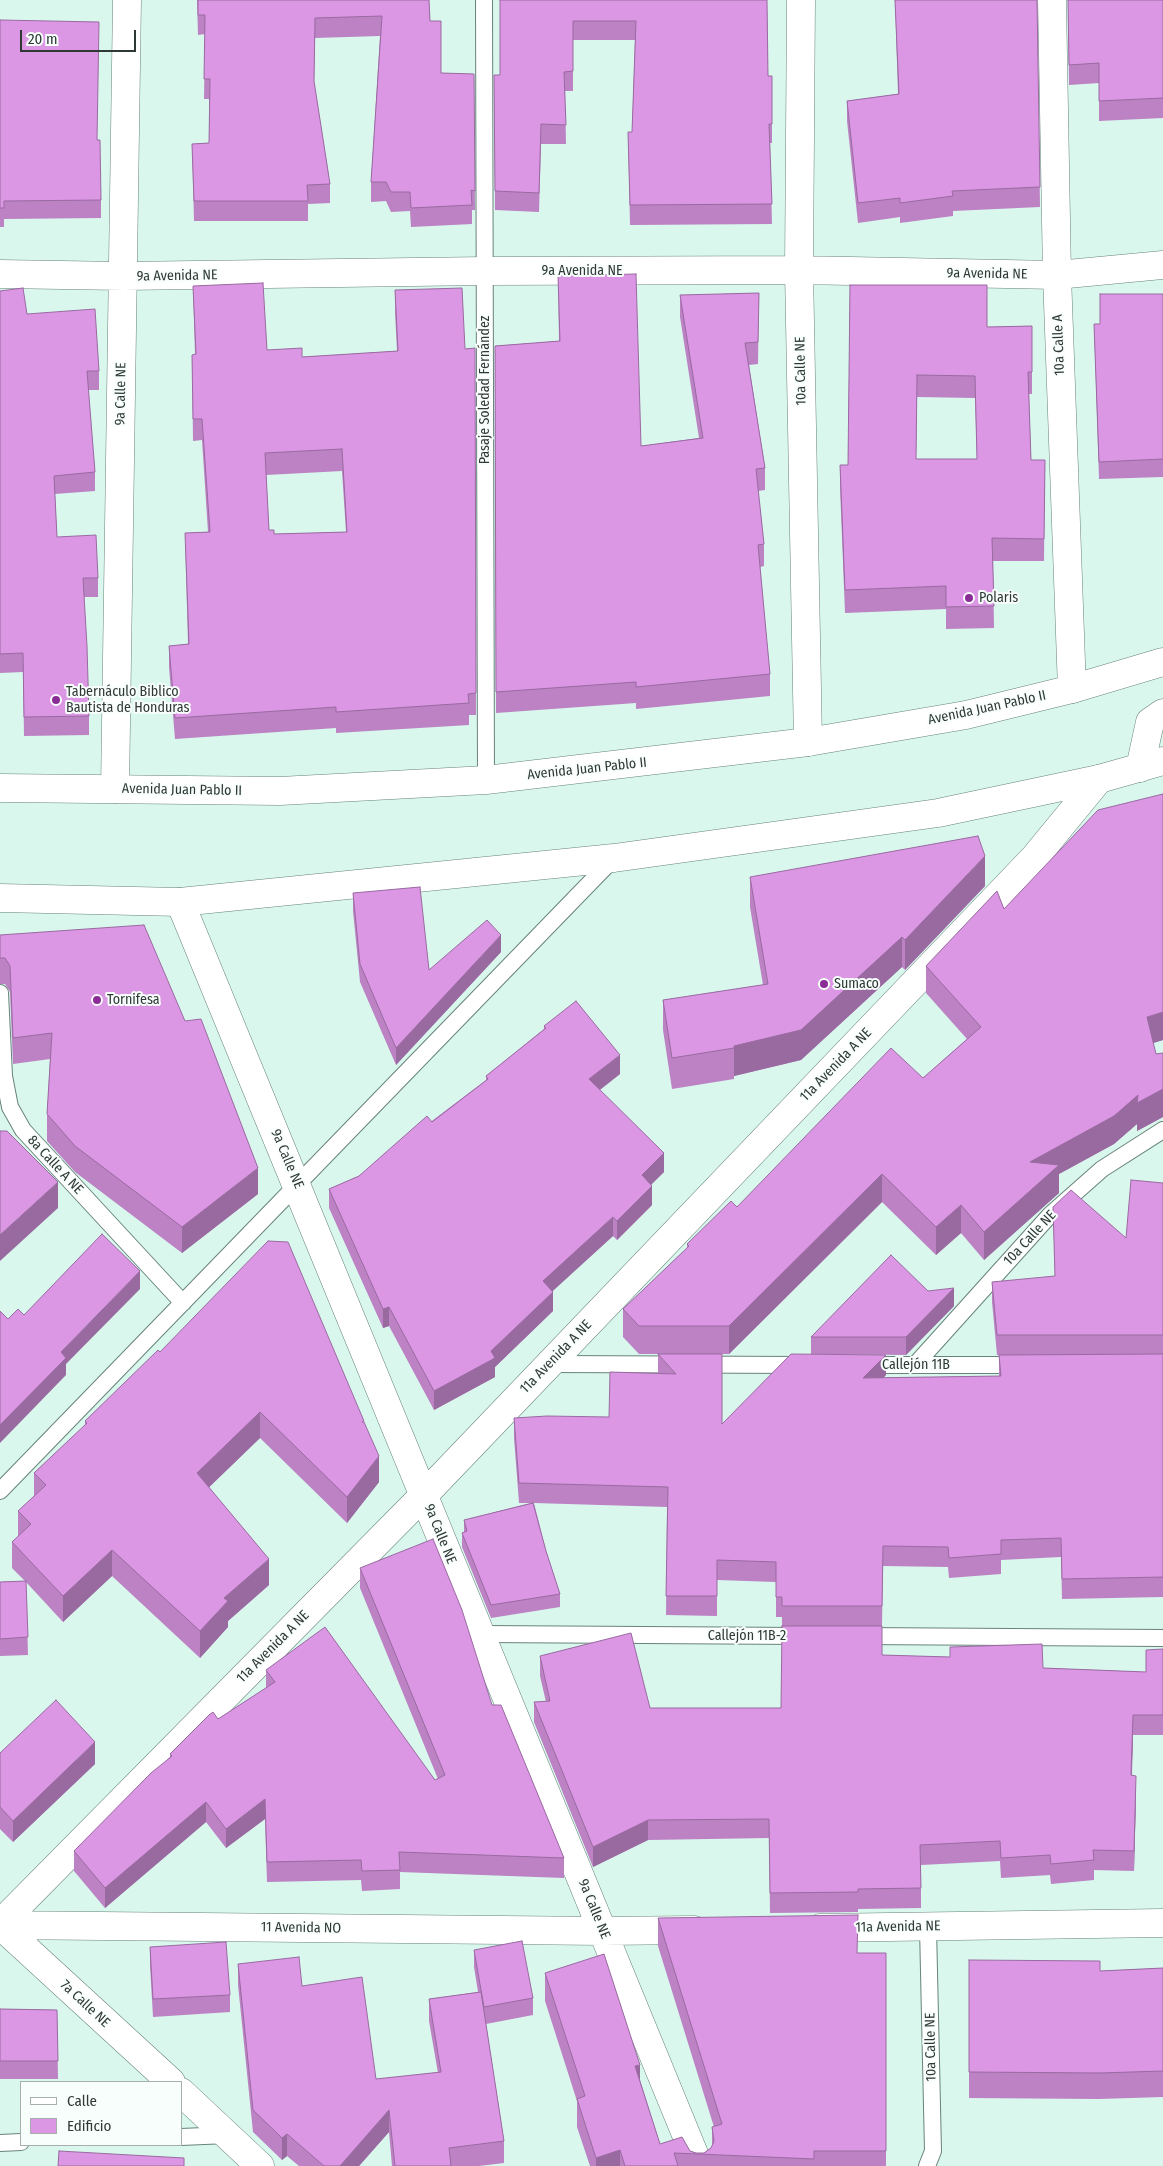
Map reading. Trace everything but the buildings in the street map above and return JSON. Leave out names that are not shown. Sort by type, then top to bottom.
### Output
[{"type":"main road","name":"9a Calle NE","points":[[116,789],[127,0]]},
{"type":"main road","name":"10a Calle NE","points":[[801,0],[799,270],[808,742]]},
{"type":"main road","name":"10a Calle A","points":[[1052,0],[1057,275],[1072,689]]},
{"type":"main road","name":"9a Avenida NE","points":[[0,274],[123,276],[485,271],[799,270],[1057,275],[1163,265]]},
{"type":"main road","name":"Avenida Juan Pablo II","points":[[0,788],[280,790],[486,780],[808,742],[966,715],[1072,689],[1163,662]]},
{"type":"main road","points":[[0,898],[180,902],[614,858],[938,812],[1099,779],[1151,764],[1150,722],[1163,713]]},
{"type":"main road","name":"11a Avenida A NE","points":[[0,1925],[424,1495],[1035,858],[1099,779]]},
{"type":"main road","name":"9a Calle NE","points":[[180,902],[699,2166]]},
{"type":"main road","name":"11a Avenida NE","points":[[790,1929],[1163,1923]]},
{"type":"main road","name":"11 Avenida NO","points":[[0,1925],[603,1931]]},
{"type":"main road","name":"7a Calle NE","points":[[0,1925],[170,2081]]},
{"type":"main road","points":[[603,1931],[721,1929]]},
{"type":"main road","points":[[182,2093],[260,2166]]},
{"type":"lane","name":"Pasaje Soledad Fernández","points":[[484,0],[486,780]]},
{"type":"lane","points":[[0,1491],[614,858]]},
{"type":"lane","name":"8a Calle A NE","points":[[0,993],[4,1076],[10,1107],[23,1130],[183,1303]]},
{"type":"lane","name":"10a Calle NE","points":[[915,1365],[1050,1215],[1102,1169],[1163,1130]]},
{"type":"lane","points":[[549,1364],[816,1365]]},
{"type":"lane","name":"Callejón 11B","points":[[846,1365],[1034,1365]]},
{"type":"lane","name":"Callejón 11B-2","points":[[481,1634],[820,1636]]},
{"type":"lane","points":[[850,1636],[1163,1638]]},
{"type":"lane","name":"10a Calle NE","points":[[928,1927],[933,2151],[928,2166]]},
{"type":"lane","points":[[182,2137],[228,2135]]},
{"type":"lane","points":[[0,2143],[20,2142]]},
{"type":"place","name":"Polaris","points":[[969,598]]},
{"type":"place","name":"Tabernáculo Biblico Bautista de Honduras","points":[[56,700]]},
{"type":"place","name":"Sumaco","points":[[824,984]]},
{"type":"place","name":"Tornifesa","points":[[97,1000]]}]
